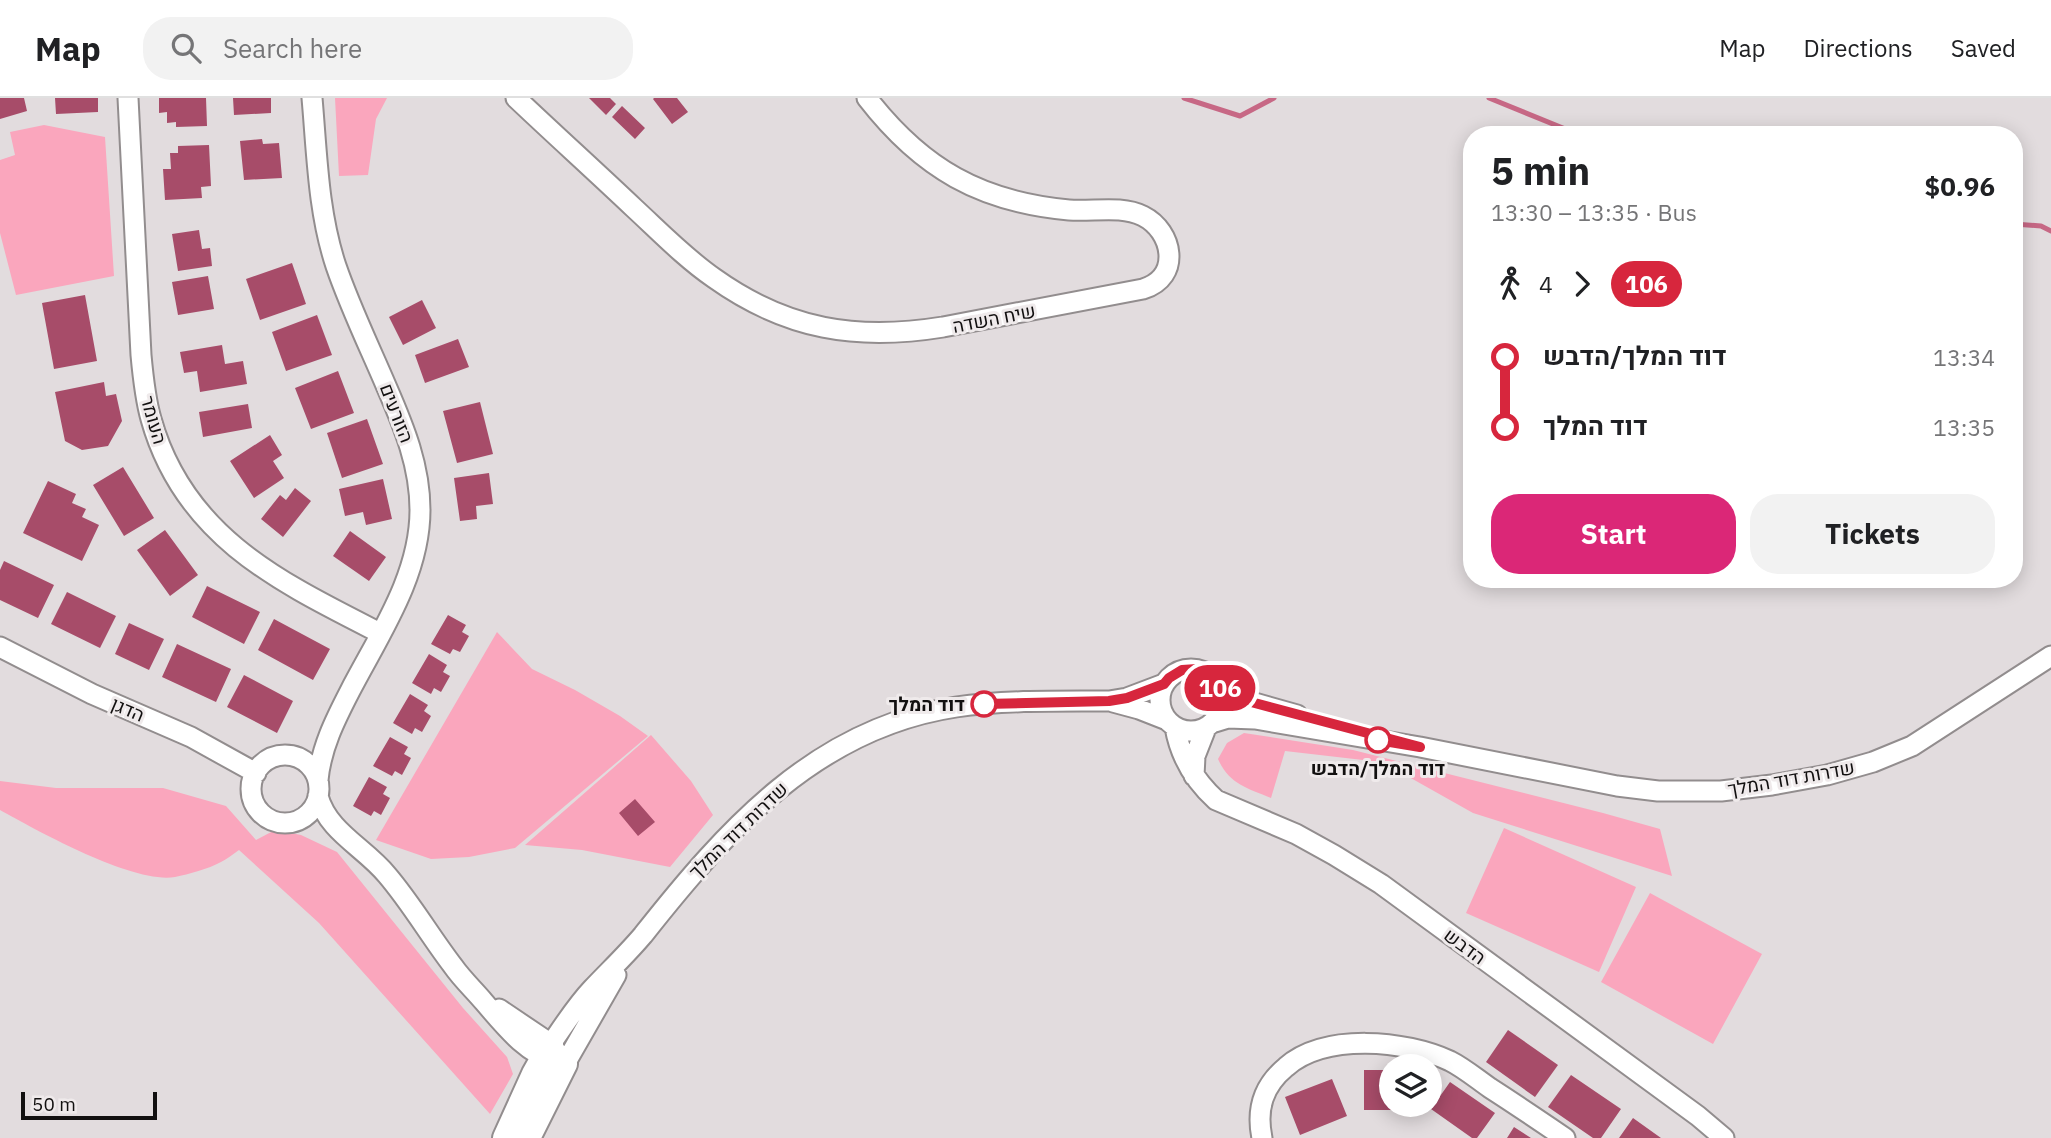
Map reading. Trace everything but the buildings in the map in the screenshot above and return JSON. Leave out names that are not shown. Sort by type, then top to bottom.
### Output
[{"type":"main road","points":[[505,1138],[553,1056]]},
{"type":"main road","points":[[528,1138],[553,1056]]},
{"type":"street","name":"העומר","points":[[128,98],[141,355],[144,387],[160,447],[190,500],[232,546],[289,586],[380,634]]},
{"type":"street","name":"הזורעים","points":[[312,98],[320,193],[329,242],[345,290],[402,422],[418,476],[420,511],[415,552],[407,577],[335,720]]},
{"type":"street","name":"שיח השדה","points":[[516,98],[664,236],[714,278],[767,309],[823,328],[882,334],[933,329],[1143,289],[1154,285],[1166,274],[1169,262],[1168,247],[1157,227],[1147,218],[1128,211],[1041,207],[1008,200],[978,189],[925,158],[896,132],[867,98]]},
{"type":"street","name":"הדגן","points":[[0,647],[92,694],[191,737],[256,773]]},
{"type":"street","name":"שדרות דוד המלך","points":[[1210,725],[1228,718],[1255,719],[1420,747],[1617,786],[1658,791],[1721,791],[1827,775],[1873,762],[1912,746],[2051,656]]},
{"type":"street","points":[[1194,776],[1195,756],[1222,706],[1220,689],[1211,676],[1197,669],[1182,670],[1169,678],[1160,693],[1160,702],[1171,724],[1190,732],[1210,725]]},
{"type":"street","name":"שדרות דוד המלך","points":[[553,1056],[633,947],[721,841],[776,790],[810,765],[885,725],[954,707],[999,703],[1109,701],[1127,698],[1164,684]]},
{"type":"street","name":"שדרות דוד המלך","points":[[1220,689],[1273,709],[1420,747]]},
{"type":"street","name":"שדרות דוד המלך","points":[[1109,701],[1139,709],[1171,724]]},
{"type":"street","points":[[335,720],[316,741],[295,753],[266,762],[256,773],[251,788],[257,808],[269,819],[279,823],[314,826],[344,835]]},
{"type":"street","points":[[289,823],[309,814],[315,806],[325,748],[335,720]]},
{"type":"street","name":"הדבש","points":[[1171,724],[1194,776],[1216,800],[1296,834],[1381,884],[1698,1116],[1724,1138]]},
{"type":"street","points":[[281,756],[297,758],[313,771],[327,818],[388,875],[453,967],[505,1027],[553,1056]]},
{"type":"street","points":[[1262,1138],[1259,1111],[1262,1100],[1282,1070],[1314,1051],[1344,1045],[1379,1044],[1415,1050],[1451,1062],[1566,1138]]},
{"type":"shaded area","points":[[335,98],[387,98],[376,119],[368,175],[339,176]]},
{"type":"shaded area","points":[[44,125],[105,137],[114,276],[16,295],[0,233],[0,160],[15,155],[10,132]]},
{"type":"shaded area","points":[[497,632],[532,669],[575,690],[648,736],[515,848],[469,857],[431,859],[376,840]]},
{"type":"shaded area","points":[[1244,733],[1353,750],[1660,829],[1672,876],[1473,813],[1409,777],[1363,760],[1285,751],[1271,798],[1233,780],[1218,759],[1227,743]]},
{"type":"shaded area","points":[[651,735],[691,781],[713,815],[670,867],[582,850],[525,845]]},
{"type":"shaded area","points":[[0,781],[56,788],[163,788],[226,806],[256,840],[275,830],[301,835],[337,852],[463,1008],[507,1057],[513,1074],[490,1114],[319,923],[239,850],[216,865],[175,877],[157,877],[135,872],[86,854],[0,810]]},
{"type":"shaded area","points":[[1504,828],[1636,887],[1599,972],[1466,913]]},
{"type":"shaded area","points":[[1650,893],[1762,954],[1713,1044],[1601,982]]},
{"type":"waterway","points":[[1184,98],[1240,116],[1274,98]]},
{"type":"waterway","points":[[1489,98],[1558,126]]},
{"type":"waterway","points":[[2023,225],[2041,226],[2051,231]]},
{"type":"bus line","name":"106","points":[[984,704],[1109,701],[1127,698],[1164,684],[1182,670],[1197,669],[1211,676],[1220,689],[1251,702],[1420,747],[1378,740]]},
{"type":"place","name":"דוד המלך","points":[[984,704]]},
{"type":"place","name":"דוד המלך/הדבש","points":[[1378,740]]}]
